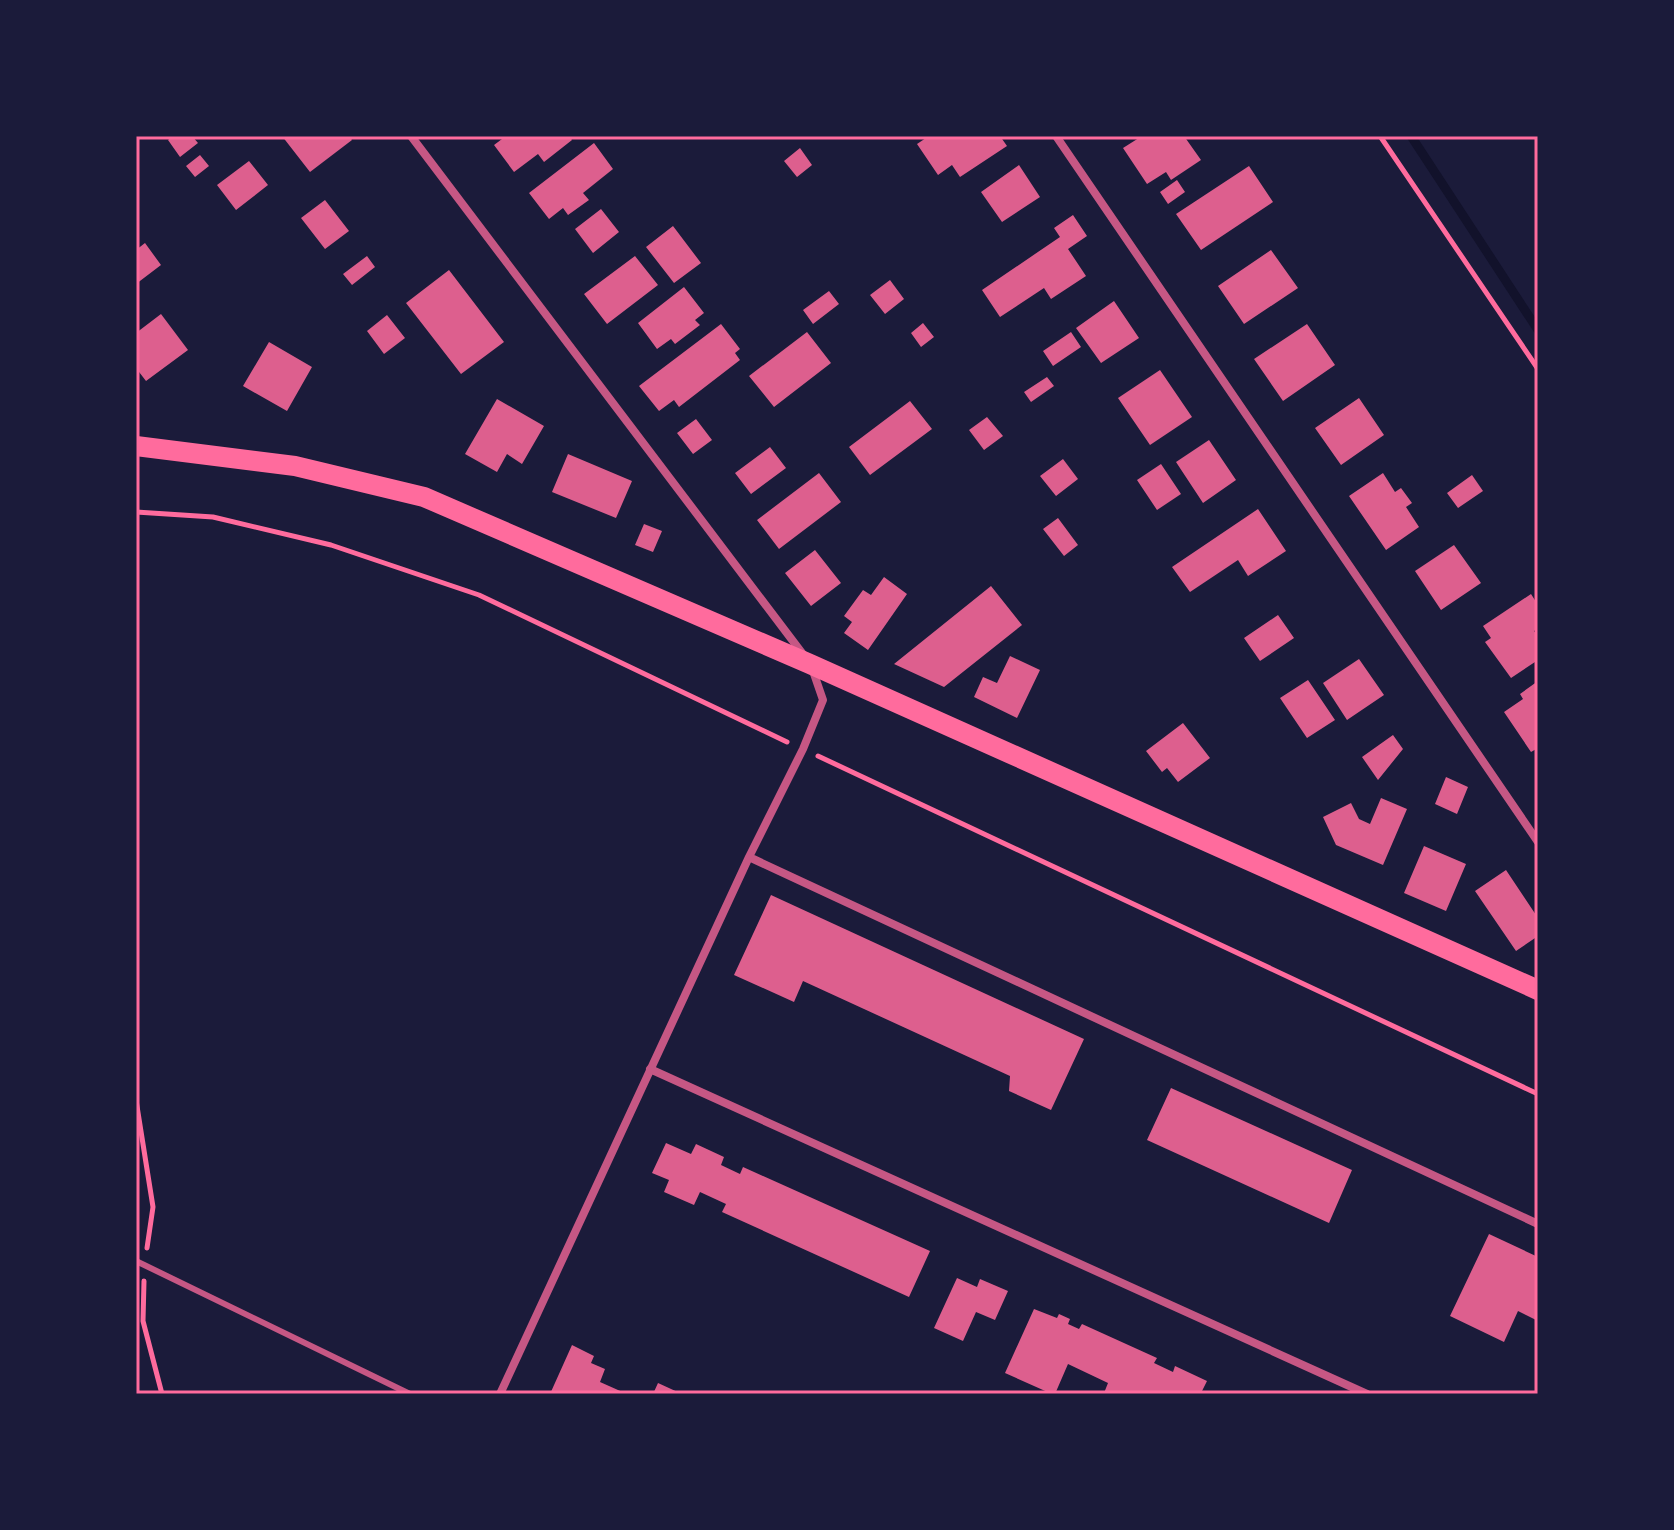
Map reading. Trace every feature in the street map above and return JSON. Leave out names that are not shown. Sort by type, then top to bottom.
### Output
[{"type":"main road","points":[[138,444],[295,466],[424,497],[810,664],[1538,990]]},
{"type":"street","points":[[411,136],[810,664],[823,700],[803,749],[749,857],[500,1394]]},
{"type":"street","points":[[1056,136],[1538,842]]},
{"type":"street","points":[[749,857],[1538,1224]]},
{"type":"street","points":[[650,1069],[1367,1394]]},
{"type":"lane","points":[[136,1261],[410,1394]]},
{"type":"path","points":[[1380,136],[1538,369]]},
{"type":"path","points":[[136,512],[213,517],[331,545],[479,595],[1538,1094]]},
{"type":"building","points":[[173,136],[192,136],[198,143],[180,157],[168,140]]},
{"type":"building","points":[[282,136],[349,136],[352,140],[310,172]]},
{"type":"building","points":[[506,136],[569,136],[572,140],[544,162],[538,154],[514,172],[494,145]]},
{"type":"building","points":[[929,136],[1000,136],[1007,146],[960,177],[952,165],[938,175],[917,144]]},
{"type":"building","points":[[1142,136],[1184,136],[1201,160],[1171,180],[1166,172],[1147,184],[1123,148]]},
{"type":"building","points":[[594,143],[613,169],[583,193],[589,200],[568,215],[563,208],[549,219],[529,193]]},
{"type":"building","points":[[800,148],[812,165],[797,177],[784,161]]},
{"type":"building","points":[[200,155],[209,166],[195,177],[186,166]]},
{"type":"building","points":[[249,161],[268,185],[236,210],[217,185]]},
{"type":"building","points":[[1019,165],[1040,197],[1002,222],[981,192]]},
{"type":"building","points":[[1249,166],[1273,202],[1201,250],[1176,214]]},
{"type":"building","points":[[1177,180],[1185,192],[1168,204],[1160,192]]},
{"type":"building","points":[[325,200],[349,231],[325,249],[301,218]]},
{"type":"building","points":[[601,209],[619,232],[593,253],[575,229]]},
{"type":"building","points":[[1073,215],[1087,236],[1068,249],[1086,276],[1051,299],[1044,288],[1000,317],[982,290],[1060,237],[1054,228]]},
{"type":"building","points":[[673,226],[701,263],[674,283],[646,247]]},
{"type":"building","points":[[145,243],[161,265],[136,284],[136,250]]},
{"type":"building","points":[[1271,250],[1298,288],[1244,324],[1218,286]]},
{"type":"building","points":[[367,256],[375,267],[352,285],[343,274]]},
{"type":"building","points":[[635,256],[658,285],[607,324],[584,294]]},
{"type":"building","points":[[449,270],[504,342],[461,374],[406,303]]},
{"type":"building","points":[[890,280],[904,299],[885,314],[870,295]]},
{"type":"building","points":[[684,287],[704,313],[695,320],[700,325],[675,344],[671,339],[657,349],[638,323]]},
{"type":"building","points":[[829,291],[839,304],[813,324],[803,310]]},
{"type":"building","points":[[1114,301],[1139,338],[1101,363],[1076,328]]},
{"type":"building","points":[[161,314],[188,350],[146,381],[136,368],[136,333]]},
{"type":"building","points":[[387,315],[405,338],[384,354],[367,331]]},
{"type":"building","points":[[923,323],[934,337],[921,347],[911,333]]},
{"type":"building","points":[[721,324],[740,349],[735,353],[740,360],[679,407],[674,400],[659,411],[639,386]]},
{"type":"building","points":[[1307,324],[1335,365],[1283,401],[1254,359]]},
{"type":"building","points":[[807,332],[831,363],[774,407],[749,376]]},
{"type":"building","points":[[1071,332],[1081,347],[1053,366],[1043,351]]},
{"type":"building","points":[[269,342],[312,367],[287,411],[243,386]]},
{"type":"building","points":[[1160,370],[1192,417],[1150,445],[1118,398]]},
{"type":"building","points":[[1047,377],[1054,386],[1031,402],[1024,392]]},
{"type":"building","points":[[1359,398],[1384,435],[1341,465],[1315,428]]},
{"type":"building","points":[[497,399],[544,426],[522,464],[507,454],[497,472],[465,454]]},
{"type":"building","points":[[910,401],[932,429],[870,475],[849,447]]},
{"type":"building","points":[[987,417],[1003,436],[984,450],[969,430]]},
{"type":"building","points":[[696,419],[712,440],[693,454],[677,433]]},
{"type":"building","points":[[1209,440],[1236,480],[1203,503],[1176,462]]},
{"type":"building","points":[[770,447],[786,468],[751,494],[735,473]]},
{"type":"building","points":[[568,454],[632,481],[616,518],[552,492]]},
{"type":"building","points":[[1063,459],[1078,479],[1056,496],[1040,476]]},
{"type":"building","points":[[1161,464],[1181,494],[1157,510],[1137,480]]},
{"type":"building","points":[[819,473],[841,502],[779,549],[757,520]]},
{"type":"building","points":[[1383,473],[1395,492],[1401,488],[1412,503],[1406,507],[1419,527],[1386,550],[1349,496]]},
{"type":"building","points":[[1472,475],[1483,491],[1458,508],[1447,493]]},
{"type":"building","points":[[1258,509],[1286,551],[1248,576],[1238,560],[1190,592],[1172,567]]},
{"type":"building","points":[[1058,518],[1078,545],[1064,556],[1043,529]]},
{"type":"building","points":[[644,524],[662,531],[653,552],[635,545]]},
{"type":"building","points":[[1454,545],[1481,583],[1441,610],[1415,571]]},
{"type":"building","points":[[815,550],[841,583],[811,606],[785,573]]},
{"type":"building","points":[[884,577],[907,594],[868,650],[844,633],[852,622],[844,616],[863,590],[871,595]]},
{"type":"building","points":[[991,586],[1022,625],[944,687],[894,664]]},
{"type":"building","points":[[1531,594],[1538,605],[1538,628],[1534,631],[1538,637],[1538,660],[1511,678],[1485,642],[1491,638],[1483,626]]},
{"type":"building","points":[[1278,615],[1294,638],[1260,661],[1244,638]]},
{"type":"building","points":[[1010,656],[1040,670],[1017,718],[974,697],[983,677],[997,683]]},
{"type":"building","points":[[1359,659],[1384,695],[1347,720],[1323,683]]},
{"type":"building","points":[[1308,680],[1335,720],[1307,738],[1280,698]]},
{"type":"building","points":[[1538,681],[1538,748],[1531,752],[1504,712],[1523,699],[1520,694]]},
{"type":"building","points":[[1183,723],[1210,758],[1178,782],[1167,768],[1162,772],[1146,751]]},
{"type":"building","points":[[1393,735],[1403,749],[1378,780],[1362,757]]},
{"type":"building","points":[[1446,777],[1468,787],[1457,814],[1435,804]]},
{"type":"building","points":[[1381,798],[1407,809],[1383,865],[1336,845],[1323,817],[1351,803],[1359,819],[1370,824]]},
{"type":"building","points":[[1424,846],[1466,864],[1446,911],[1404,893]]},
{"type":"building","points":[[1506,870],[1538,918],[1538,936],[1516,951],[1475,891]]},
{"type":"building","points":[[771,895],[1084,1039],[1051,1110],[1009,1091],[1010,1076],[803,981],[794,1002],[734,975]]},
{"type":"building","points":[[1171,1088],[1352,1170],[1329,1223],[1147,1140]]},
{"type":"building","points":[[666,1143],[691,1154],[696,1144],[724,1157],[721,1165],[740,1174],[743,1167],[930,1251],[909,1297],[722,1212],[726,1204],[700,1192],[694,1205],[664,1192],[669,1180],[652,1173]]},
{"type":"building","points":[[1489,1234],[1538,1257],[1538,1321],[1518,1311],[1504,1342],[1450,1316]]},
{"type":"building","points":[[957,1278],[977,1287],[980,1279],[1008,1291],[995,1320],[976,1312],[963,1341],[934,1328]]},
{"type":"building","points":[[1034,1309],[1057,1318],[1059,1314],[1070,1319],[1068,1324],[1079,1329],[1082,1324],[1157,1358],[1154,1363],[1173,1372],[1175,1366],[1207,1381],[1202,1391],[1208,1394],[1106,1394],[1108,1383],[1068,1364],[1055,1394],[1052,1394],[1005,1373]]},
{"type":"building","points":[[572,1345],[594,1356],[591,1363],[605,1369],[600,1382],[627,1394],[550,1394]]},
{"type":"building","points":[[658,1383],[682,1394],[653,1394]]},
{"type":"waterway","points":[[1411,136],[1538,330]]}]
